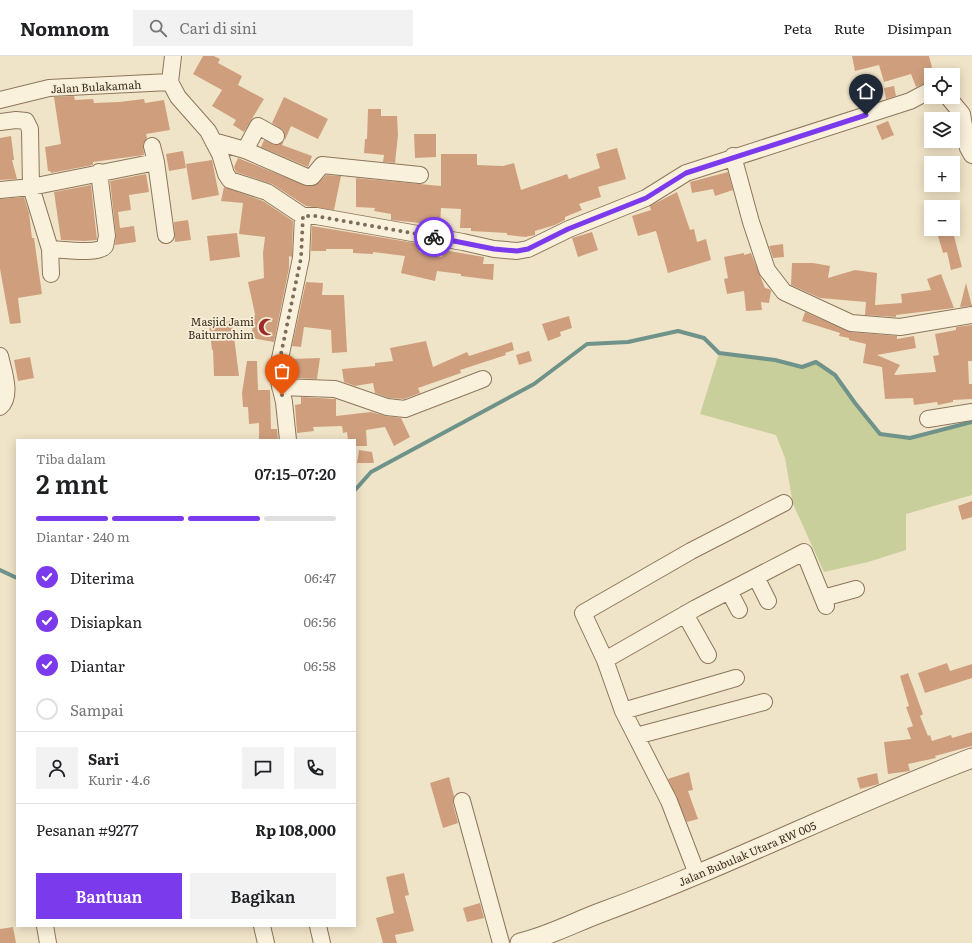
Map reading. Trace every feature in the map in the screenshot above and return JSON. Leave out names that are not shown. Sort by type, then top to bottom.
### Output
[{"type":"street","points":[[173,56],[170,82],[178,97],[208,131],[224,163],[226,174],[230,180],[266,192],[303,216],[316,216],[463,242],[494,249],[517,251],[528,249],[568,229],[646,198],[686,173],[733,156],[910,101],[924,94]]},
{"type":"street","name":"Jalan Bulakamah","points":[[0,100],[49,88],[170,82]]},
{"type":"street","points":[[954,104],[962,114],[968,148],[972,155]]},
{"type":"street","points":[[0,122],[16,120],[26,121],[30,129],[31,187],[50,248],[51,274]]},
{"type":"street","points":[[245,150],[258,126],[276,136]]},
{"type":"street","points":[[213,141],[245,150],[307,177],[312,177],[322,165],[420,175]]},
{"type":"street","points":[[152,146],[156,162],[166,235]]},
{"type":"street","points":[[733,156],[750,222],[766,270],[784,292],[851,322],[900,326],[972,315]]},
{"type":"street","points":[[0,190],[31,187],[99,172],[156,162]]},
{"type":"street","points":[[50,248],[92,251],[101,249],[105,246],[107,236],[99,172]]},
{"type":"street","points":[[288,439],[284,402],[277,373],[301,258],[303,216]]},
{"type":"street","points":[[0,356],[7,392],[5,400],[0,407]]},
{"type":"street","points":[[280,387],[339,390],[387,407],[405,409],[483,379]]},
{"type":"street","points":[[928,419],[972,412]]},
{"type":"street","points":[[697,874],[668,801],[623,711],[605,660],[583,613],[691,551],[784,503]]},
{"type":"street","points":[[605,660],[685,614],[804,552],[825,602],[856,588]]},
{"type":"street","points":[[756,577],[768,601]]},
{"type":"street","points":[[728,591],[738,610]]},
{"type":"street","points":[[685,614],[708,655]]},
{"type":"street","points":[[623,711],[736,678]]},
{"type":"street","points":[[636,736],[764,702]]},
{"type":"street","name":"Jalan Bubulak Utara RW 005","points":[[520,943],[548,934],[697,874],[920,778],[972,758]]},
{"type":"street","points":[[462,801],[501,943]]},
{"type":"street","points":[[45,927],[48,943]]},
{"type":"street","points":[[262,927],[266,943]]},
{"type":"street","points":[[318,927],[322,943]]},
{"type":"green space","points":[[719,353],[775,360],[802,367],[816,362],[835,375],[880,434],[910,438],[972,422],[972,495],[906,514],[906,550],[868,562],[824,572],[793,504],[785,458],[776,435],[700,414]]},
{"type":"building","points":[[203,56],[214,56],[220,59],[218,63],[242,76],[238,85],[264,99],[244,132],[233,125],[236,120],[212,106],[222,90],[193,74]]},
{"type":"building","points":[[852,56],[929,56],[932,68],[924,68],[924,84],[916,87],[911,74],[884,82],[879,65],[855,71]]},
{"type":"building","points":[[894,86],[896,96],[886,99],[884,88]]},
{"type":"building","points":[[74,96],[75,100],[93,99],[94,103],[144,99],[145,103],[164,100],[170,130],[146,134],[147,138],[143,144],[144,155],[93,162],[93,165],[51,173],[48,171],[45,147],[61,144],[54,97]]},
{"type":"building","points":[[284,97],[328,119],[318,139],[291,126],[285,140],[284,131],[272,123]]},
{"type":"building","points":[[368,109],[381,109],[381,116],[397,116],[398,135],[395,163],[383,162],[384,155],[364,153],[365,139],[367,139]]},
{"type":"building","points":[[888,121],[894,135],[882,140],[876,126]]},
{"type":"building","points":[[414,134],[436,134],[436,157],[415,158]]},
{"type":"building","points":[[11,136],[14,160],[12,160],[17,179],[0,180],[0,138]]},
{"type":"building","points":[[264,140],[276,145],[284,141],[282,145],[312,156],[308,167],[261,147]]},
{"type":"building","points":[[617,148],[626,179],[598,187],[601,197],[579,204],[582,210],[565,217],[565,220],[555,225],[535,231],[535,235],[525,237],[507,235],[507,233],[471,231],[471,228],[460,228],[461,209],[441,208],[440,225],[391,220],[391,214],[374,211],[375,208],[356,207],[356,178],[441,186],[441,154],[477,154],[477,165],[503,166],[514,163],[521,190],[567,174],[569,179],[600,168],[596,154]]},
{"type":"building","points":[[183,151],[186,168],[169,171],[166,154]]},
{"type":"building","points":[[238,158],[307,186],[316,185],[326,175],[341,176],[334,210],[306,206],[272,184],[236,172],[234,167]]},
{"type":"building","points":[[212,160],[219,195],[192,200],[186,164]]},
{"type":"building","points":[[728,172],[733,190],[715,196],[713,189],[692,193],[690,182]]},
{"type":"building","points":[[146,174],[149,192],[129,195],[131,210],[118,212],[120,228],[134,226],[136,242],[115,245],[116,235],[110,181]]},
{"type":"building","points":[[91,185],[97,240],[61,240],[54,192]]},
{"type":"building","points":[[224,187],[263,201],[293,221],[292,257],[289,256],[289,268],[274,342],[251,338],[255,314],[248,282],[264,278],[263,253],[265,237],[239,234],[243,203],[221,201]]},
{"type":"building","points":[[677,192],[690,230],[694,229],[697,242],[706,239],[711,260],[668,273],[656,231],[638,236],[632,216],[651,210],[650,206]]},
{"type":"building","points":[[24,197],[29,213],[32,238],[34,238],[42,294],[18,298],[21,323],[10,324],[0,269],[0,199]]},
{"type":"building","points":[[188,220],[191,240],[175,242],[174,222]]},
{"type":"building","points":[[312,226],[421,244],[419,252],[442,257],[443,250],[484,257],[483,264],[494,264],[493,280],[437,271],[435,281],[401,273],[405,256],[373,252],[373,254],[353,253],[353,249],[326,249],[326,251],[311,251]]},
{"type":"building","points":[[592,232],[598,250],[578,257],[572,238]]},
{"type":"building","points":[[237,233],[240,257],[210,261],[207,236]]},
{"type":"building","points":[[938,236],[954,236],[962,267],[951,270],[947,252],[943,253]]},
{"type":"building","points":[[783,244],[784,257],[773,258],[769,246]]},
{"type":"building","points":[[744,253],[744,255],[751,253],[765,288],[771,291],[769,303],[761,302],[762,310],[746,311],[744,291],[727,294],[724,279],[728,278],[724,257]]},
{"type":"building","points":[[792,263],[813,263],[830,266],[828,278],[855,270],[877,273],[875,305],[902,303],[901,294],[931,290],[927,279],[941,274],[954,308],[896,315],[896,317],[865,315],[866,302],[820,298],[791,285]]},
{"type":"building","points":[[306,282],[323,283],[322,295],[344,295],[347,352],[332,353],[331,330],[304,327],[301,347],[292,346]]},
{"type":"building","points":[[966,283],[972,306],[960,307]]},
{"type":"building","points":[[805,312],[850,332],[897,336],[897,339],[914,336],[916,348],[877,355],[900,365],[894,375],[936,372],[933,356],[939,355],[935,334],[956,330],[956,327],[972,325],[972,361],[968,361],[969,384],[972,384],[972,399],[953,400],[953,402],[938,405],[937,402],[914,405],[913,398],[885,399],[882,367],[863,363],[866,344],[849,340],[849,338],[839,336],[840,333],[802,321]]},
{"type":"building","points":[[569,316],[572,328],[560,332],[561,336],[548,341],[542,324]]},
{"type":"building","points":[[232,321],[239,376],[214,376],[213,350],[209,324]]},
{"type":"building","points":[[426,341],[433,367],[467,352],[469,356],[512,342],[514,350],[505,353],[506,355],[460,370],[461,373],[418,388],[420,393],[404,399],[389,398],[375,393],[373,383],[355,386],[344,382],[342,369],[375,366],[375,363],[393,361],[390,348]]},
{"type":"building","points":[[529,351],[532,361],[519,365],[516,355]]},
{"type":"building","points":[[30,357],[34,378],[18,381],[14,360]]},
{"type":"building","points":[[320,358],[317,379],[296,378],[296,375],[287,373],[290,359]]},
{"type":"building","points":[[247,361],[257,361],[258,390],[270,390],[271,429],[277,429],[278,439],[259,439],[259,423],[249,424],[248,407],[243,407],[242,393]]},
{"type":"building","points":[[301,397],[336,399],[336,416],[371,412],[401,418],[410,437],[394,446],[385,427],[366,430],[367,446],[356,446],[356,439],[348,439],[347,432],[343,433],[342,426],[313,427],[314,431],[297,433],[295,405],[301,404]]},
{"type":"building","points":[[359,450],[372,452],[374,463],[357,463]]},
{"type":"building","points":[[972,501],[972,517],[962,520],[958,506]]},
{"type":"building","points":[[947,663],[950,671],[972,664],[972,678],[925,693],[918,673]]},
{"type":"building","points":[[908,673],[923,714],[920,716],[928,736],[930,735],[932,741],[951,735],[952,738],[972,732],[972,746],[935,756],[936,758],[908,764],[910,771],[888,774],[884,742],[911,739],[907,728],[913,726],[906,707],[909,706],[900,676]]},
{"type":"building","points":[[689,772],[693,790],[688,791],[698,819],[687,822],[668,779]]},
{"type":"building","points":[[877,773],[879,784],[860,789],[857,778]]},
{"type":"building","points":[[449,777],[454,796],[453,804],[458,823],[443,828],[430,783]]},
{"type":"building","points":[[404,873],[409,895],[405,896],[414,931],[395,935],[397,943],[383,943],[376,918],[394,913],[386,877]]},
{"type":"building","points":[[480,903],[484,918],[467,922],[463,908]]},
{"type":"building","points":[[13,927],[16,943],[0,943],[0,929]]},
{"type":"waterway","points":[[356,489],[371,472],[534,384],[587,344],[628,342],[678,331],[704,338],[719,353],[775,360],[802,367],[816,362],[835,375],[880,434],[910,438],[972,422]]},
{"type":"waterway","points":[[0,570],[16,578]]},
{"type":"way so far","points":[[282,395],[277,373],[301,258],[303,216],[316,216],[434,237]]},
{"type":"place","name":"Masjid Jami Baiturrohim","points":[[267,327]]},
{"type":"route","points":[[434,237],[494,249],[517,251],[528,249],[555,237],[568,229],[646,198],[686,173],[733,156],[866,115]]}]
